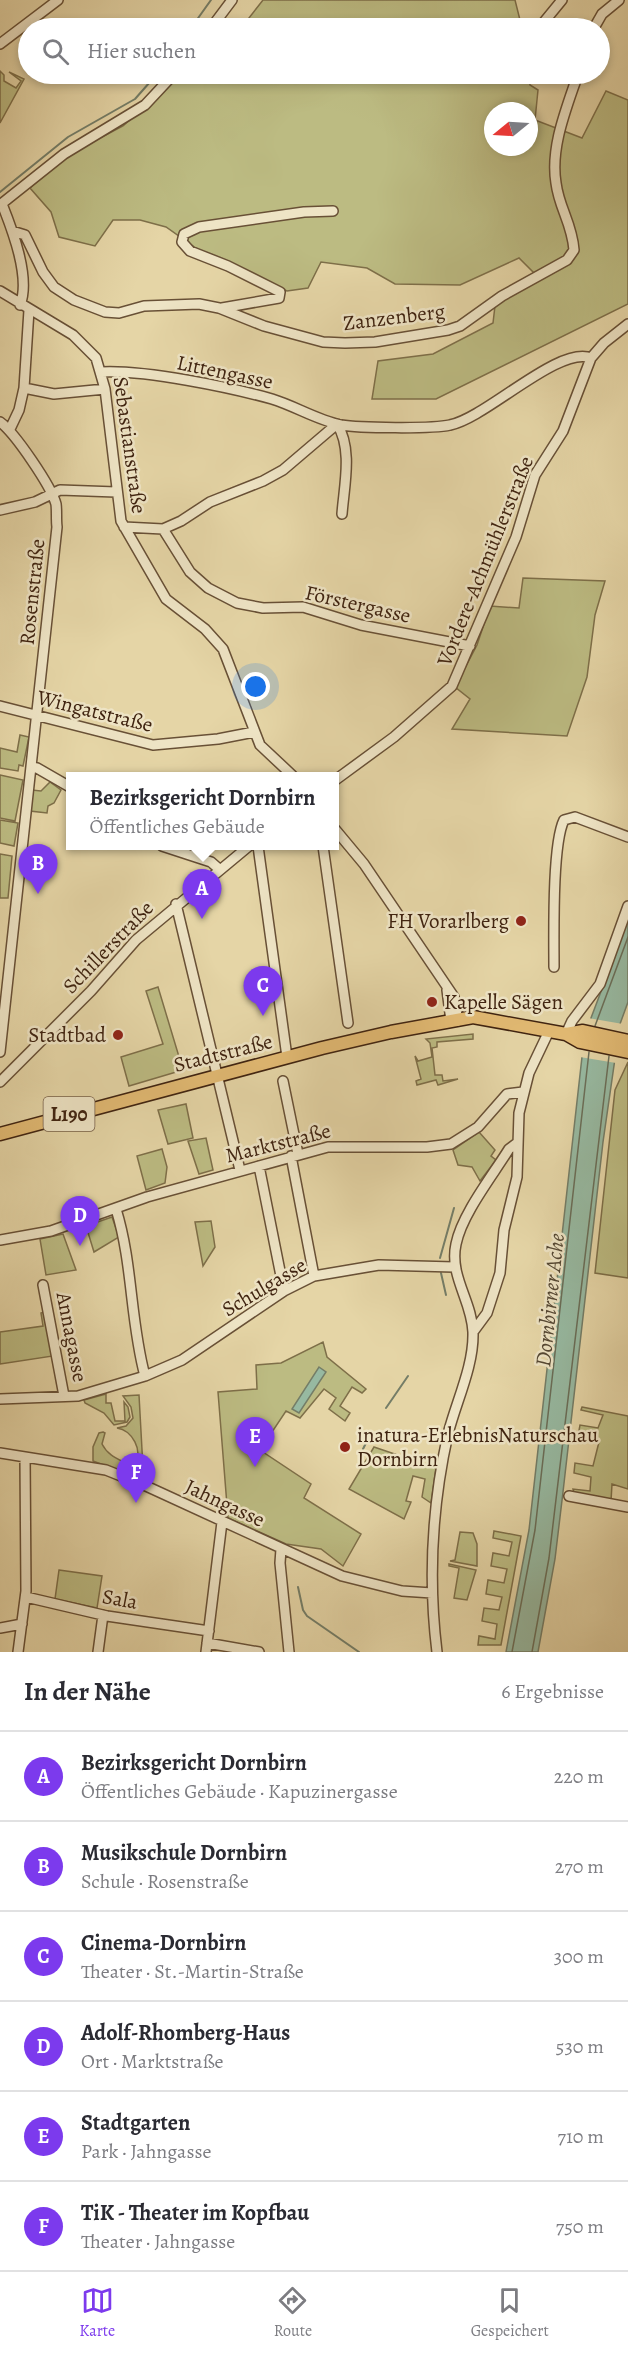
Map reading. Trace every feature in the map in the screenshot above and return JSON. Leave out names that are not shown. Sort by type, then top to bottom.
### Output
[{"type":"main road","name":"Stadtstraße","points":[[0,1134],[288,1057],[391,1032],[454,1021],[473,1024],[508,1023],[624,1046]]},
{"type":"street","points":[[34,18],[58,0]]},
{"type":"street","points":[[218,18],[232,0]]},
{"type":"street","points":[[547,18],[562,0]]},
{"type":"street","points":[[600,18],[619,0]]},
{"type":"street","points":[[0,44],[18,30]]},
{"type":"street","points":[[10,429],[24,388],[25,308],[23,275],[12,231],[1,204],[64,154],[145,105],[165,84]]},
{"type":"street","name":"Zanzenberg","points":[[12,231],[25,235],[43,272],[54,287],[88,307],[111,313],[144,306],[190,304],[219,308],[264,326],[323,342],[375,342],[448,330],[567,260],[574,250],[573,234],[556,184],[554,164],[566,110],[575,84]]},
{"type":"street","name":"Zanzenberg","points":[[219,308],[271,301],[279,298],[280,292],[228,266],[190,251],[182,243],[184,234],[199,227],[304,212],[333,211]]},
{"type":"street","name":"Sebastianstraße","points":[[0,291],[73,335],[96,358],[102,372],[105,389],[116,492],[124,527],[166,599],[205,628],[227,654],[260,745],[287,772]]},
{"type":"street","name":"Vordere-Achmühlerstraße","points":[[339,778],[370,756],[444,694],[458,676],[516,537],[535,475],[563,431],[591,358],[604,343],[628,324]]},
{"type":"street","points":[[124,527],[164,529],[181,521],[210,502],[269,478],[291,464],[338,424],[450,425],[468,419],[516,387],[572,357],[591,358]]},
{"type":"street","name":"Littengasse","points":[[102,372],[192,382],[272,399],[338,424]]},
{"type":"street","points":[[24,388],[54,394],[105,389]]},
{"type":"street","points":[[0,422],[10,429],[52,494]]},
{"type":"street","points":[[338,424],[342,430],[345,453],[342,514]]},
{"type":"street","points":[[0,510],[35,502],[66,490],[116,492]]},
{"type":"street","name":"Rosenstraße","points":[[0,1052],[4,976],[55,548],[56,506],[52,494]]},
{"type":"street","name":"Förstergasse","points":[[164,529],[190,572],[208,588],[237,603],[263,608],[303,607],[361,625],[470,646]]},
{"type":"street","name":"Wingatstraße","points":[[0,706],[153,745],[218,739],[254,732]]},
{"type":"street","points":[[30,767],[37,768],[66,785]]},
{"type":"street","points":[[554,967],[557,859],[559,830],[564,820],[575,817],[628,837]]},
{"type":"street","points":[[339,834],[364,864],[455,1001],[454,1021]]},
{"type":"street","points":[[174,850],[211,862],[219,869]]},
{"type":"street","name":"Schillerstraße","points":[[1,1079],[92,991],[136,940],[176,904],[244,850]]},
{"type":"street","points":[[259,850],[288,1057]]},
{"type":"street","points":[[324,850],[348,1023]]},
{"type":"street","points":[[176,904],[240,1170]]},
{"type":"street","points":[[566,1034],[572,1021],[600,984],[628,906]]},
{"type":"street","points":[[473,1332],[487,1313],[500,1273],[504,1230],[517,1177],[517,1124],[524,1092],[549,1031]]},
{"type":"street","points":[[283,1081],[295,1155],[297,1189],[314,1276]]},
{"type":"street","name":"Marktstraße","points":[[0,1240],[51,1231],[147,1197],[295,1155],[338,1146],[427,1147],[451,1144],[478,1127],[507,1094],[524,1092]]},
{"type":"street","points":[[437,1652],[432,1593],[433,1545],[442,1467],[473,1332],[470,1312],[454,1267],[458,1234],[509,1149],[517,1143]]},
{"type":"street","points":[[259,1166],[284,1291]]},
{"type":"street","points":[[111,1211],[126,1244],[133,1317],[145,1376]]},
{"type":"street","name":"Schulgasse","points":[[0,1399],[64,1396],[101,1390],[145,1376],[198,1350],[284,1291],[314,1276],[387,1264],[454,1267]]},
{"type":"street","name":"Annagasse","points":[[44,1285],[64,1396]]},
{"type":"street","name":"Jahngasse","points":[[0,1453],[106,1470],[342,1576],[402,1591],[432,1593]]},
{"type":"street","points":[[18,1652],[26,1597],[25,1457]]},
{"type":"street","points":[[569,1496],[628,1508]]},
{"type":"street","points":[[222,1522],[207,1648],[259,1652]]},
{"type":"street","points":[[281,1550],[280,1563],[289,1652]]},
{"type":"street","name":"Sala","points":[[26,1597],[103,1615],[209,1631]]},
{"type":"street","points":[[98,1652],[103,1615]]},
{"type":"street","points":[[0,1628],[22,1624]]},
{"type":"shaded area","points":[[263,0],[515,0],[520,18],[249,18]]},
{"type":"shaded area","points":[[0,71],[4,75],[4,81],[16,88],[21,84],[0,123]]},
{"type":"shaded area","points":[[171,84],[530,84],[538,90],[537,102],[484,102],[484,156],[538,156],[538,121],[582,138],[606,91],[628,100],[628,304],[436,399],[372,399],[378,361],[433,354],[493,323],[495,306],[535,274],[519,258],[460,285],[395,284],[367,268],[321,262],[308,288],[287,291],[203,253],[166,227],[140,220],[113,220],[95,246],[59,237],[51,212],[30,188],[66,156],[123,126]]},
{"type":"shaded area","points":[[523,578],[605,581],[595,615],[587,677],[567,736],[452,729],[470,699],[455,687],[477,645],[490,606],[519,608]]},
{"type":"shaded area","points":[[20,735],[29,737],[23,766],[19,765],[18,771],[0,768],[0,748],[17,752]]},
{"type":"shaded area","points":[[0,775],[23,780],[15,821],[0,818]]},
{"type":"shaded area","points":[[50,782],[61,790],[54,803],[48,806],[47,813],[30,811],[32,790],[41,791]]},
{"type":"shaded area","points":[[0,820],[18,823],[14,846],[0,843]]},
{"type":"shaded area","points":[[0,854],[12,856],[8,898],[0,898]]},
{"type":"shaded area","points":[[158,987],[183,1070],[129,1086],[121,1057],[163,1044],[146,991]]},
{"type":"shaded area","points":[[473,1034],[473,1039],[437,1042],[437,1047],[432,1048],[435,1075],[442,1075],[443,1081],[458,1079],[438,1085],[436,1080],[417,1085],[416,1081],[421,1079],[415,1056],[418,1061],[432,1057],[430,1043],[426,1039]]},
{"type":"shaded area","points":[[628,1062],[628,1278],[595,1273],[615,1090]]},
{"type":"shaded area","points":[[186,1104],[193,1138],[168,1144],[158,1110]]},
{"type":"shaded area","points":[[479,1132],[495,1150],[491,1156],[496,1160],[480,1181],[472,1167],[458,1165],[453,1150]]},
{"type":"shaded area","points":[[206,1138],[213,1170],[199,1174],[188,1141]]},
{"type":"shaded area","points":[[162,1149],[167,1167],[165,1183],[146,1190],[137,1156]]},
{"type":"shaded area","points":[[112,1217],[119,1237],[94,1252],[86,1226]]},
{"type":"shaded area","points":[[211,1221],[215,1247],[203,1266],[195,1222]]},
{"type":"shaded area","points":[[63,1234],[76,1270],[46,1275],[40,1239]]},
{"type":"shaded area","points":[[44,1312],[53,1356],[0,1364],[0,1332],[43,1326],[41,1313]]},
{"type":"shaded area","points":[[323,1342],[327,1357],[366,1389],[362,1393],[352,1387],[340,1406],[350,1413],[345,1421],[329,1409],[336,1398],[324,1389],[300,1418],[286,1411],[260,1450],[311,1484],[304,1498],[361,1534],[343,1566],[321,1549],[286,1544],[228,1518],[218,1392],[257,1389],[256,1365],[281,1363]]},
{"type":"shaded area","points":[[106,1394],[106,1403],[111,1403],[115,1421],[125,1421],[124,1402],[128,1407],[130,1417],[127,1422],[114,1425],[104,1413],[85,1403],[84,1400]]},
{"type":"shaded area","points":[[139,1395],[143,1468],[134,1464],[138,1453],[132,1437],[117,1428],[126,1426],[133,1418],[131,1407],[123,1396]]},
{"type":"shaded area","points":[[582,1407],[628,1416],[628,1489],[612,1484],[611,1501],[574,1493],[573,1489],[590,1491],[591,1477],[574,1473],[575,1463],[593,1466],[599,1442],[577,1441],[580,1425],[598,1428],[603,1415],[581,1410]]},
{"type":"shaded area","points":[[99,1433],[105,1433],[102,1444],[105,1449],[138,1471],[138,1478],[93,1461],[93,1447]]},
{"type":"shaded area","points":[[374,1447],[436,1468],[431,1503],[422,1497],[425,1479],[413,1476],[406,1501],[411,1502],[404,1519],[349,1489]]},
{"type":"shaded area","points":[[494,1531],[521,1536],[501,1645],[478,1645],[479,1636],[495,1639],[497,1624],[482,1621],[484,1608],[499,1610],[502,1597],[486,1594],[488,1580],[504,1583],[507,1569],[491,1566],[493,1553],[509,1556],[512,1542],[493,1538]]},
{"type":"shaded area","points":[[460,1532],[473,1533],[477,1544],[477,1566],[450,1561],[455,1560]]},
{"type":"shaded area","points":[[449,1564],[476,1570],[467,1600],[454,1598],[459,1568],[449,1566]]},
{"type":"shaded area","points":[[59,1570],[102,1576],[97,1608],[55,1599]]},
{"type":"water","points":[[628,920],[628,1002],[620,1024],[603,1142],[555,1559],[538,1652],[506,1652],[529,1530],[582,1057],[591,1018]]},
{"type":"water","points":[[319,1367],[326,1372],[299,1413],[292,1409]]},
{"type":"pier","points":[[588,1018],[623,1024],[616,1063],[580,1057]]},
{"type":"waterway","points":[[198,18],[211,0]]},
{"type":"waterway","points":[[0,192],[68,137],[135,99],[148,84]]},
{"type":"waterway","points":[[440,1258],[454,1208]]},
{"type":"waterway","points":[[441,1273],[446,1295]]},
{"type":"waterway","points":[[386,1408],[408,1376]]},
{"type":"waterway","points":[[363,1449],[370,1435]]},
{"type":"waterway","points":[[298,1587],[303,1610],[307,1616],[359,1652]]},
{"type":"place","name":"Musikschule Dornbirn","points":[[38,894]]},
{"type":"place","name":"Bezirksgericht Dornbirn","points":[[202,919]]},
{"type":"place","name":"FH Vorarlberg","points":[[521,921]]},
{"type":"place","name":"Kapelle Sägen","points":[[432,1002]]},
{"type":"place","name":"Cinema-Dornbirn","points":[[263,1016]]},
{"type":"place","name":"Stadtbad","points":[[118,1035]]},
{"type":"place","name":"Adolf-Rhomberg-Haus","points":[[80,1246]]},
{"type":"place","name":"inatura-ErlebnisNaturschau Dornbirn","points":[[345,1447]]},
{"type":"place","name":"Stadtgarten","points":[[255,1467]]},
{"type":"place","name":"TiK - Theater im Kopfbau","points":[[136,1503]]},
{"type":"water label","name":"Dornbirner Ache","points":[[549,1300]]}]
